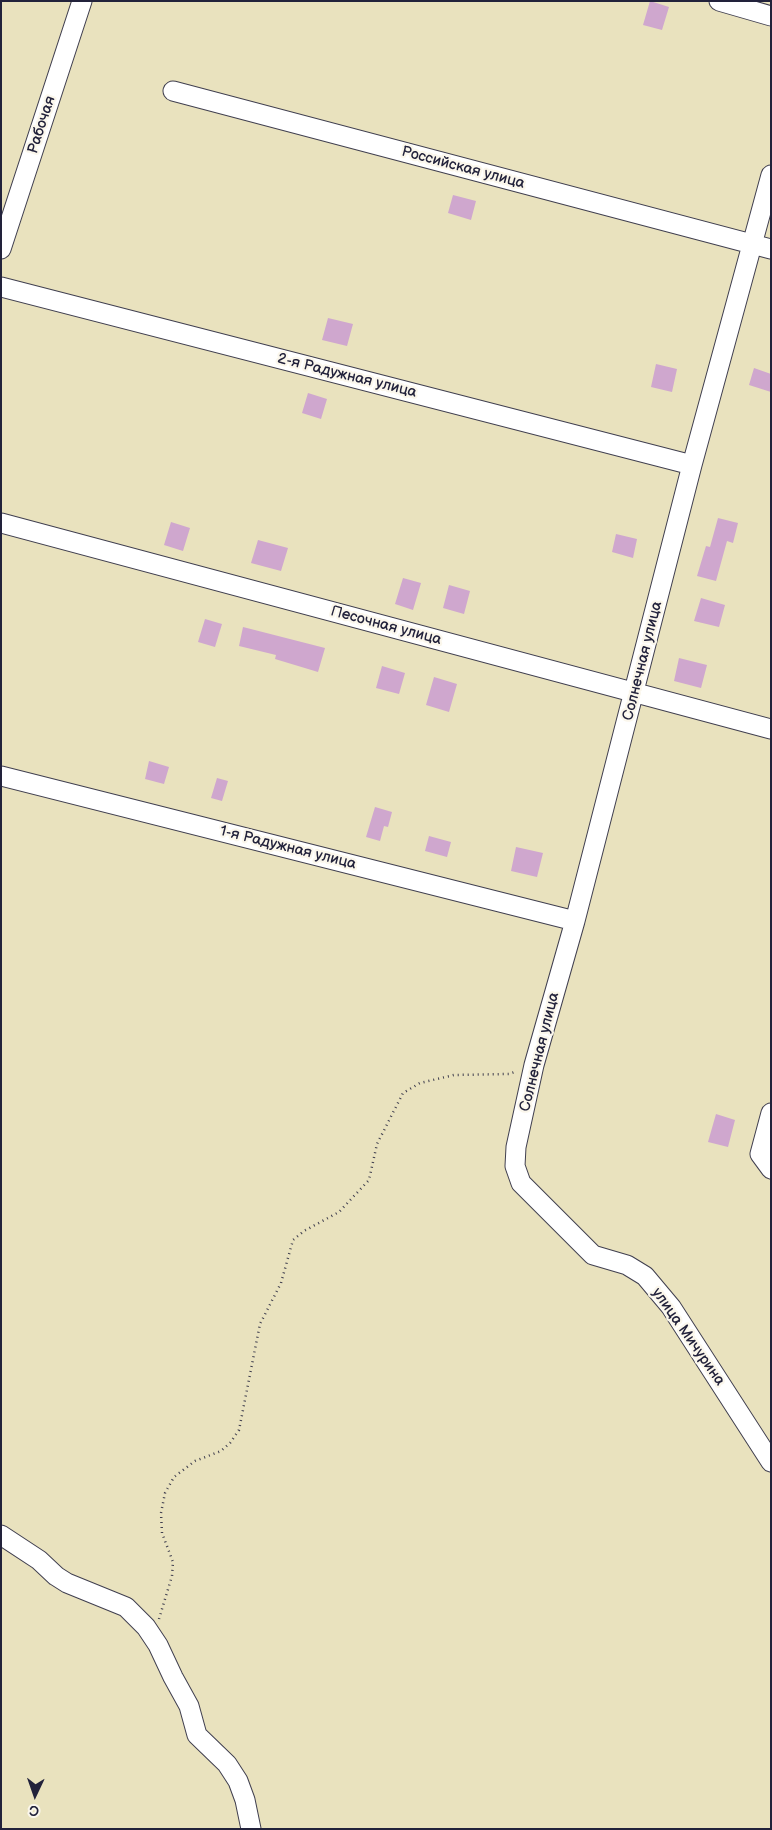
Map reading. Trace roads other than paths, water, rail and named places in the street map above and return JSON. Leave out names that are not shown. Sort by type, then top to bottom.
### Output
[{"type":"street","name":"Рабочая","points":[[1,249],[82,1]]},
{"type":"street","points":[[719,1],[771,16]]},
{"type":"street","name":"Российская улица","points":[[173,91],[762,247]]},
{"type":"street","name":"Солнечная улица","points":[[516,1147],[534,1065],[575,921],[692,465],[762,247],[771,174]]},
{"type":"street","name":"2-я Радужная улица","points":[[1,287],[692,465]]},
{"type":"street","name":"Песочная улица","points":[[1,523],[771,729]]},
{"type":"street","name":"1-я Радужная улица","points":[[1,776],[575,921]]},
{"type":"street","points":[[771,1113],[760,1154],[771,1169]]},
{"type":"street","name":"улица Мичурина","points":[[516,1147],[515,1166],[521,1184],[593,1255],[627,1265],[645,1276],[671,1308],[771,1462]]},
{"type":"street","points":[[1,1536],[39,1560],[66,1583],[126,1607],[146,1627],[158,1645],[189,1706],[197,1736],[227,1764],[238,1781],[245,1800],[251,1829]]}]
